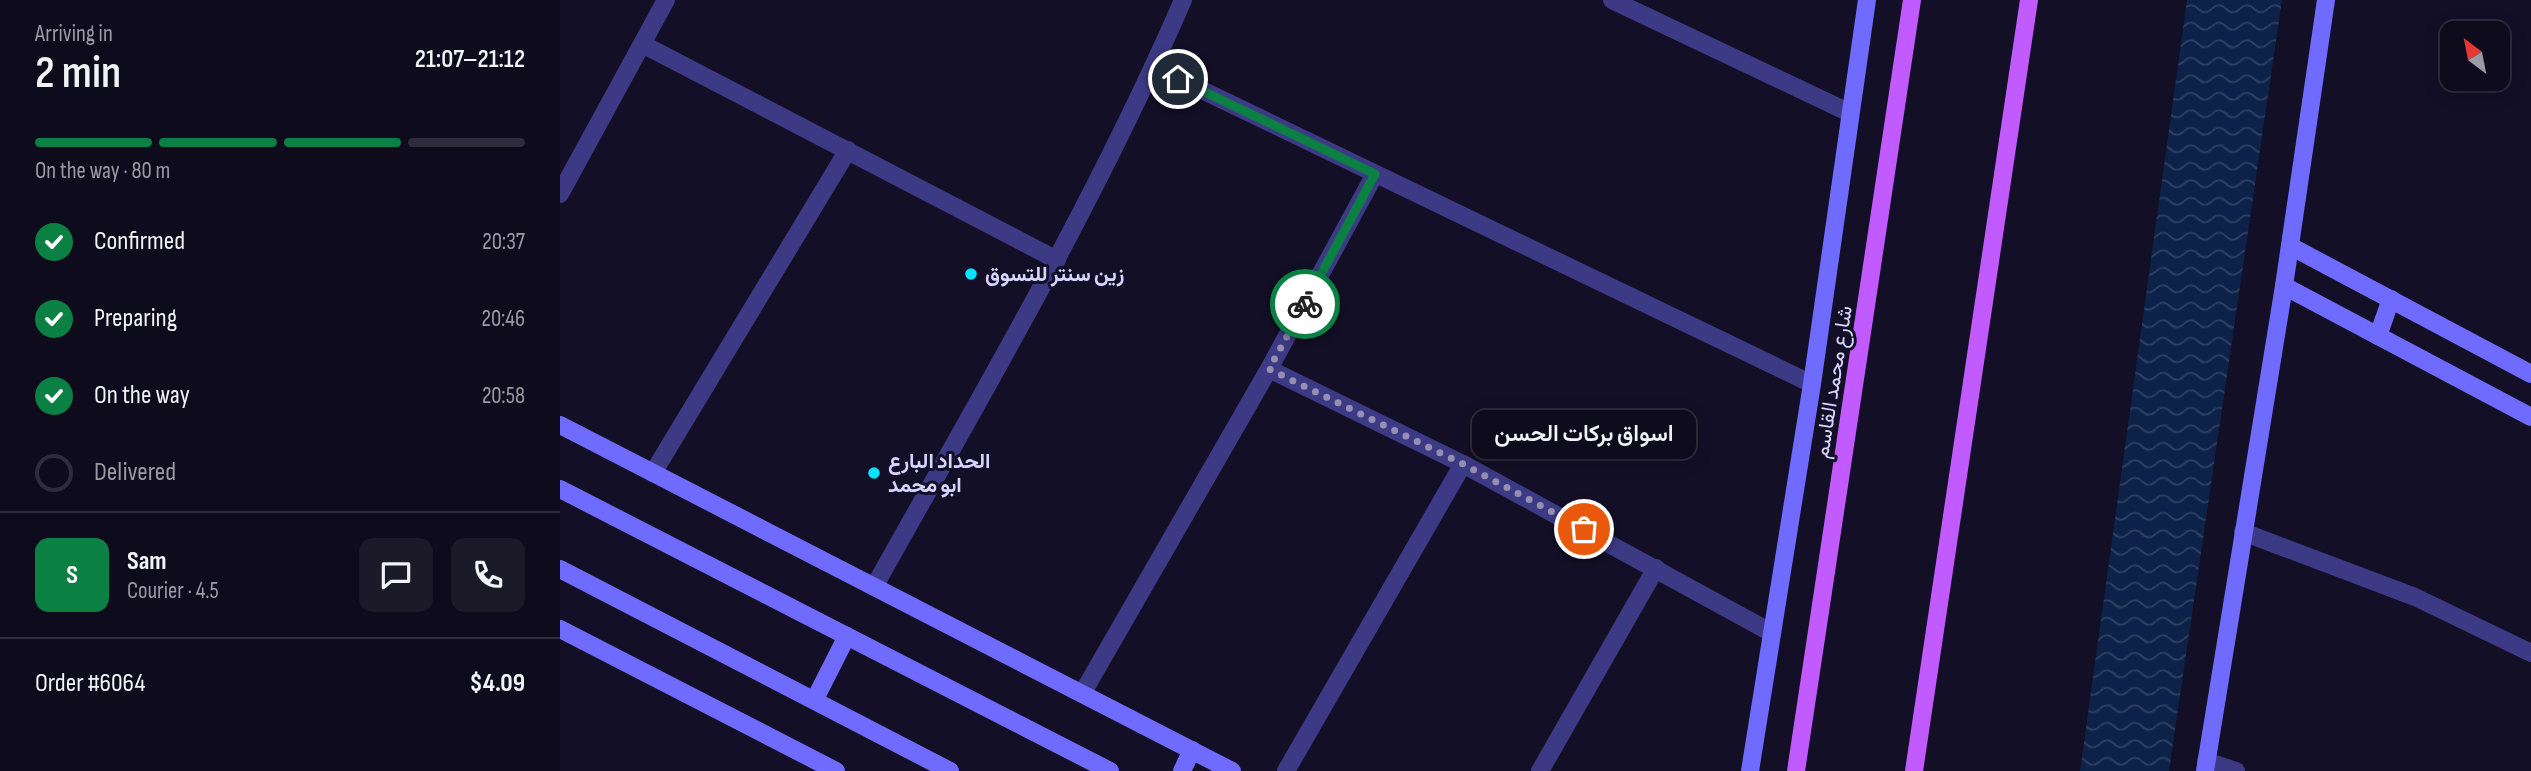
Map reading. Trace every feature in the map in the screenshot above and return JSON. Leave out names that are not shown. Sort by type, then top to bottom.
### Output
[{"type":"main road","name":"شارع محمد القاسم","points":[[1796,771],[1912,0]]},
{"type":"main road","points":[[1914,771],[2029,0]]},
{"type":"street","points":[[560,194],[644,45],[666,0]]},
{"type":"street","points":[[874,587],[1057,260],[1154,67],[1183,0]]},
{"type":"street","points":[[1612,0],[1850,113]]},
{"type":"street","points":[[1750,771],[1812,384],[1867,0]]},
{"type":"street","points":[[2236,771],[2206,766],[2284,286],[2326,0]]},
{"type":"street","points":[[644,45],[1057,260]]},
{"type":"street","points":[[1154,67],[1812,384]]},
{"type":"street","points":[[653,473],[848,150]]},
{"type":"street","points":[[1082,694],[1269,369],[1375,174]]},
{"type":"street","points":[[2290,246],[2531,373]]},
{"type":"street","points":[[2284,286],[2531,418]]},
{"type":"street","points":[[2378,336],[2391,299]]},
{"type":"street","points":[[1269,369],[1463,464],[1772,633]]},
{"type":"street","points":[[563,433],[653,473],[1232,771]]},
{"type":"street","points":[[1286,771],[1463,464]]},
{"type":"street","points":[[560,489],[1110,771]]},
{"type":"street","points":[[2243,532],[2415,597],[2531,653]]},
{"type":"street","points":[[1540,771],[1656,568]]},
{"type":"street","points":[[560,569],[950,771]]},
{"type":"street","points":[[560,629],[836,771]]},
{"type":"street","points":[[815,699],[847,636]]},
{"type":"street","points":[[1182,771],[1192,750]]},
{"type":"water","points":[[2187,0],[2282,0],[2169,771],[2080,771]]},
{"type":"way so far","points":[[1305,304],[1269,369],[1463,464],[1584,529]]},
{"type":"place","name":"زين سنتر للتسوق","points":[[971,274]]},
{"type":"place","name":"الحداد البارع ابو محمد","points":[[874,473]]},
{"type":"place","name":"اسواق بركات الحسن","points":[[1584,529]]},
{"type":"route","points":[[1178,79],[1375,174],[1305,304]]}]
